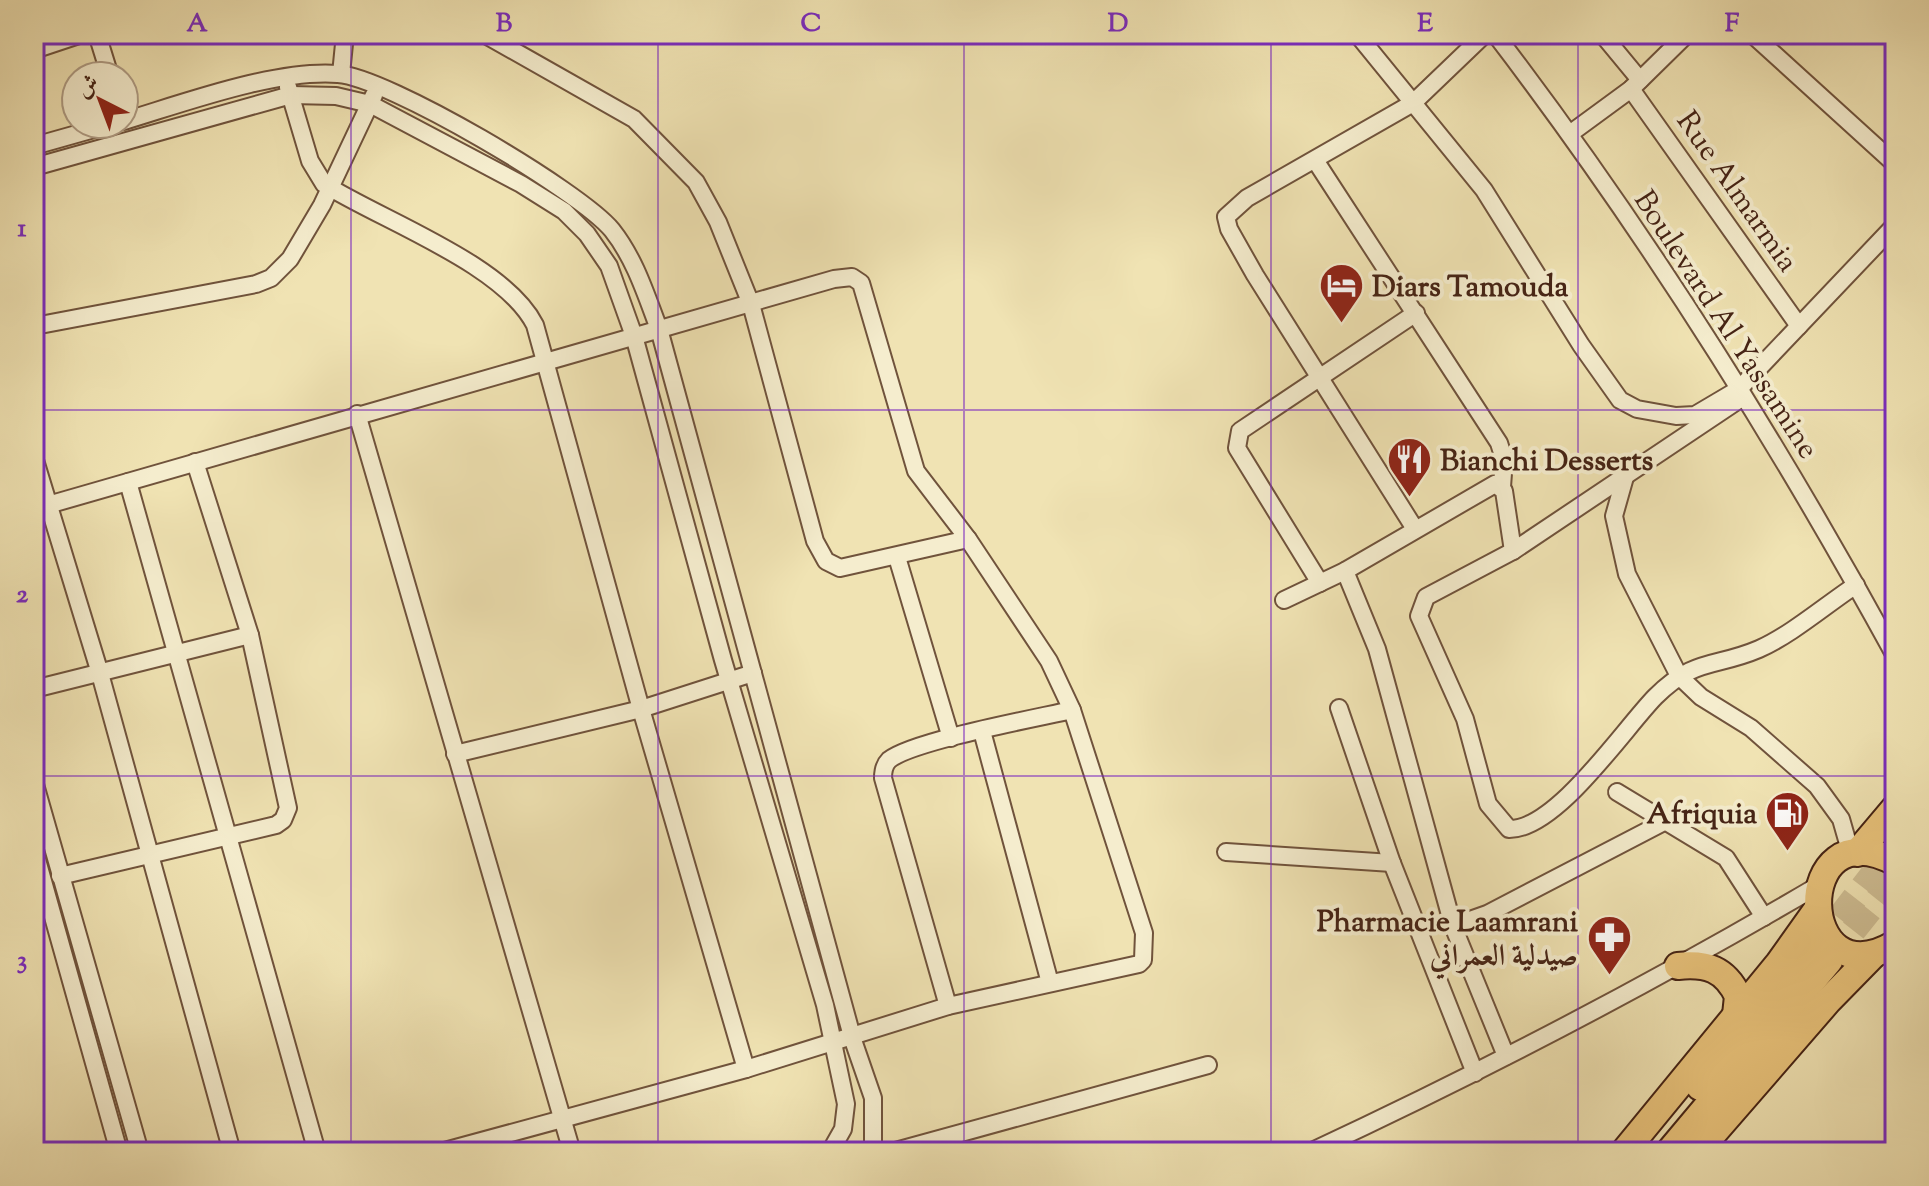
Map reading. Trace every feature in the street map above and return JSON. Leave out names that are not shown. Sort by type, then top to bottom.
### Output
[{"type":"highway","points":[[1624,1152],[1736,1015],[1817,900],[1826,872],[1854,854],[1887,816]]},
{"type":"highway","points":[[1854,854],[1883,855],[1895,862]]},
{"type":"highway","points":[[1817,900],[1821,926],[1836,944],[1858,954],[1887,952]]},
{"type":"highway","points":[[1697,1152],[1828,1001],[1887,952]]},
{"type":"highway","points":[[1641,1152],[1822,955],[1669,1152]]},
{"type":"highway","points":[[1678,966],[1699,964],[1719,971],[1738,996],[1736,1015]]},
{"type":"street","points":[[34,50],[82,34]]},
{"type":"street","points":[[97,34],[105,60]]},
{"type":"street","points":[[341,74],[345,34]]},
{"type":"street","points":[[484,34],[582,87],[653,135],[696,182],[718,222],[751,304],[822,556],[840,568],[968,539]]},
{"type":"street","points":[[1357,34],[1484,190],[1612,391],[1628,406],[1664,414],[1695,415],[1741,393]]},
{"type":"street","points":[[1415,529],[1226,223],[1231,210],[1247,198],[1413,103],[1485,34]]},
{"type":"street","name":"Boulevard Al Yassamine","points":[[1495,34],[1571,133],[1741,393],[1895,656]]},
{"type":"street","name":"Rue Almarmia","points":[[1602,34],[1799,326]]},
{"type":"street","points":[[1571,133],[1636,84],[1687,34]]},
{"type":"street","points":[[1752,34],[1895,164]]},
{"type":"street","points":[[140,116],[285,78],[341,74],[378,85],[543,175],[586,205],[610,229],[629,257],[659,329],[851,1034],[873,1098],[873,1152]]},
{"type":"street","points":[[285,78],[310,161],[324,184],[498,281],[531,316],[746,1069]]},
{"type":"street","points":[[36,325],[256,284],[271,278],[290,259],[331,188],[378,85]]},
{"type":"street","points":[[140,137],[291,95],[336,96],[370,104],[521,184],[576,221],[609,266],[634,336],[833,1041],[846,1104],[843,1129],[830,1152]]},
{"type":"street","points":[[34,146],[60,139]]},
{"type":"street","points":[[34,167],[130,140]]},
{"type":"street","points":[[1315,160],[1499,443],[1504,459],[1502,487],[1513,551]]},
{"type":"street","points":[[1856,585],[1759,649],[1707,662],[1679,676],[1623,730],[1613,748],[1553,810],[1519,829],[1509,829],[1488,804],[1465,719],[1419,616],[1426,597],[1513,551],[1625,477],[1741,393],[1799,326],[1895,225]]},
{"type":"street","points":[[42,507],[834,279],[852,277],[861,283],[916,471],[968,539],[1039,642],[1072,710],[1144,933],[1146,954],[1139,964],[948,1006],[746,1069],[560,1117],[441,1152]]},
{"type":"street","points":[[1320,583],[1237,443],[1246,424],[1416,313]]},
{"type":"street","points":[[357,414],[572,1152]]},
{"type":"street","points":[[34,457],[42,507],[99,670],[232,1152]]},
{"type":"street","points":[[60,876],[279,823],[288,808],[250,635],[195,462]]},
{"type":"street","points":[[1625,477],[1614,516],[1627,574],[1679,676],[1701,697],[1751,728],[1817,786],[1841,819],[1854,854]]},
{"type":"street","points":[[128,482],[317,1152]]},
{"type":"street","points":[[1284,600],[1345,571],[1489,485],[1502,487]]},
{"type":"street","points":[[897,557],[951,738]]},
{"type":"street","points":[[1345,571],[1377,649],[1453,926],[1506,1056]]},
{"type":"street","points":[[34,689],[99,670],[250,635]]},
{"type":"street","points":[[455,754],[641,709],[753,673]]},
{"type":"street","points":[[1339,708],[1392,863],[1475,1073]]},
{"type":"street","points":[[948,1006],[883,772],[895,757],[951,738],[1072,710]]},
{"type":"street","points":[[982,731],[1050,983]]},
{"type":"street","points":[[34,781],[140,1152]]},
{"type":"street","points":[[1617,792],[1726,858],[1764,917]]},
{"type":"street","points":[[1887,816],[1895,799]]},
{"type":"street","points":[[1453,926],[1487,914],[1664,822]]},
{"type":"street","points":[[34,849],[119,1152]]},
{"type":"street","points":[[1226,852],[1392,863]]},
{"type":"street","points":[[1310,1152],[1475,1073],[1764,917],[1817,900]]},
{"type":"street","points":[[892,1152],[1208,1065]]},
{"type":"tunnel","points":[[1815,949],[1895,846]]},
{"type":"tunnel","points":[[1829,961],[1895,878]]},
{"type":"place","name":"Diars Tamouda","points":[[1341,325]]},
{"type":"place","name":"Bianchi Desserts","points":[[1409,499]]},
{"type":"place","name":"Afriquia","points":[[1788,852]]},
{"type":"place","name":"Pharmacie Laamrani صيدلية العمراني","points":[[1609,977]]}]
